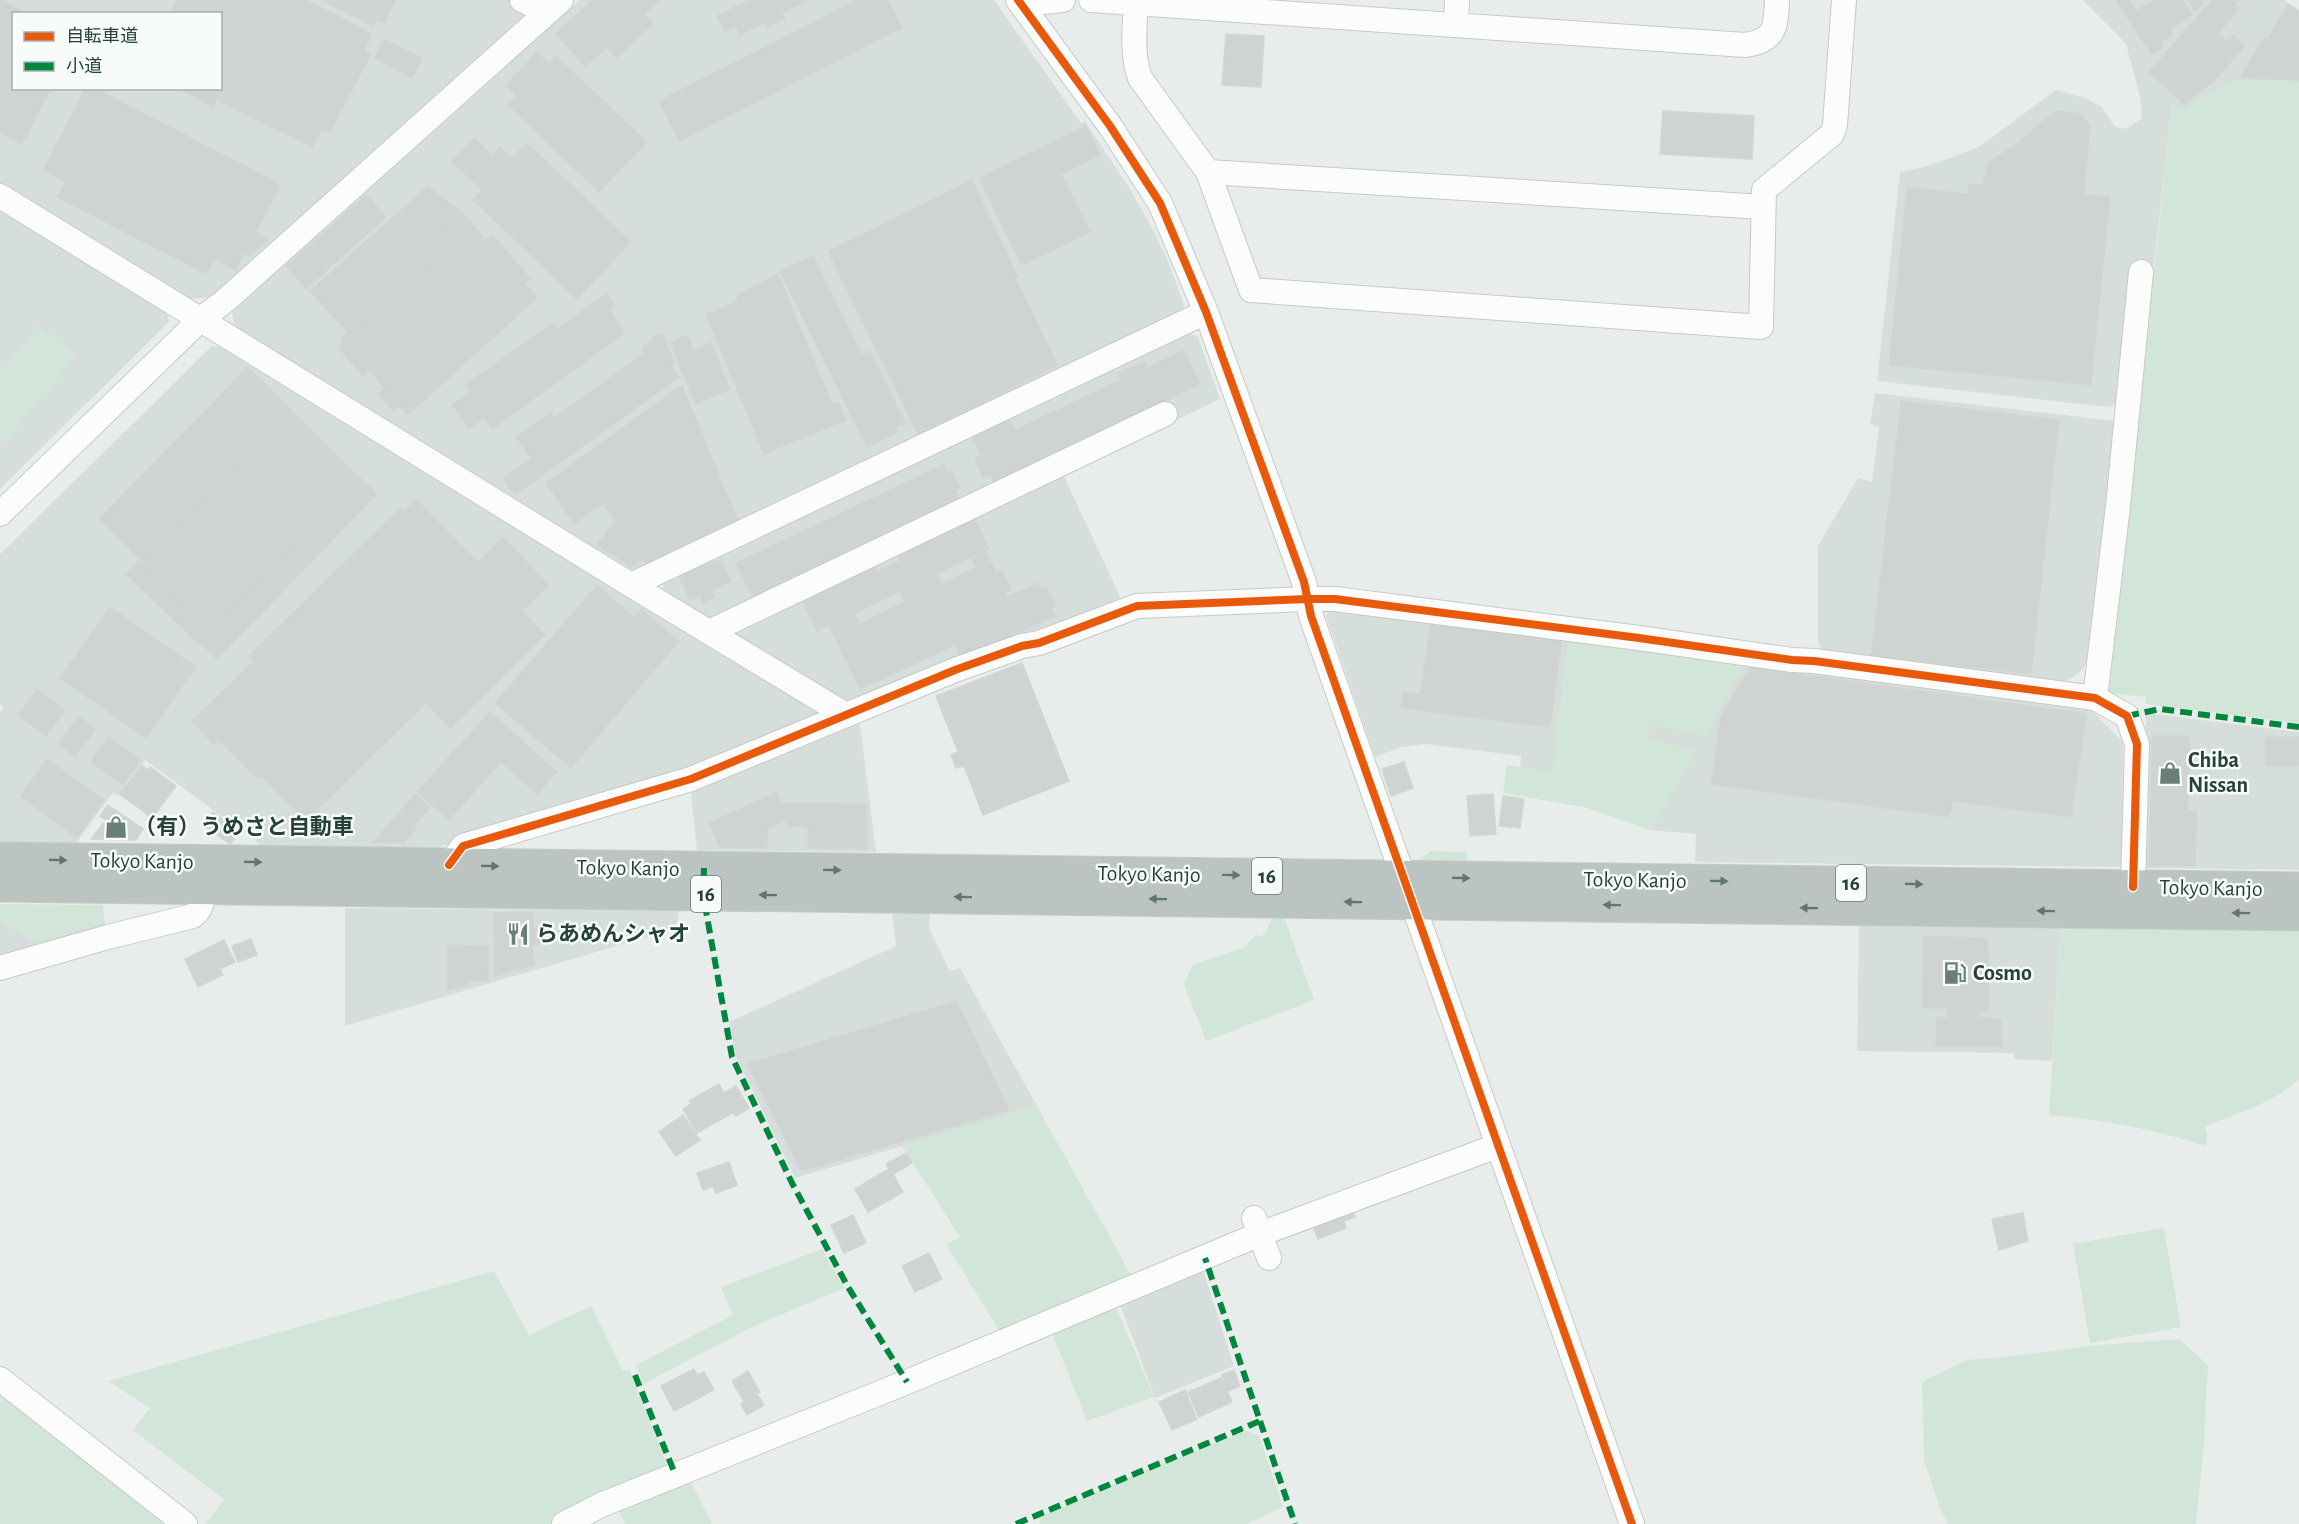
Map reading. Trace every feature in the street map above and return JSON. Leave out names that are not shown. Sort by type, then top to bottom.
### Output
[{"type":"highway","name":"Tokyo Kanjo","points":[[0,859],[203,875],[1407,890],[2133,887],[2299,889]]},
{"type":"highway","name":"Tokyo Kanjo","points":[[0,885],[449,865],[2299,914]]},
{"type":"street","points":[[522,0],[554,6]]},
{"type":"street","points":[[1019,2],[1063,0]]},
{"type":"street","points":[[1091,0],[1745,45],[1758,43],[1776,27],[1778,0]]},
{"type":"street","points":[[1456,25],[1457,0]]},
{"type":"street","points":[[1136,2],[1134,51],[1140,78],[1208,172],[1251,290],[1761,327],[1764,190],[1827,139],[1835,125],[1844,0]]},
{"type":"street","points":[[1019,2],[1110,126],[1160,203],[1206,312],[1304,582],[1311,616],[1632,1524]]},
{"type":"street","points":[[0,514],[201,319],[226,300],[554,6]]},
{"type":"street","points":[[1208,172],[1763,207]]},
{"type":"street","points":[[0,196],[846,715]]},
{"type":"street","points":[[2095,698],[2118,507],[2141,272]]},
{"type":"street","points":[[631,585],[1206,312]]},
{"type":"street","points":[[709,632],[1165,414]]},
{"type":"street","points":[[449,865],[463,846],[691,779],[966,666],[1022,646],[1039,643],[1137,606],[1335,599],[2095,698],[2127,716],[2137,744],[2133,887]]},
{"type":"street","points":[[0,968],[108,937],[193,916],[201,908],[203,875]]},
{"type":"street","points":[[564,1524],[601,1504],[908,1383],[1257,1226],[1497,1146]]},
{"type":"street","points":[[1257,1226],[1269,1258]]},
{"type":"street","points":[[0,1379],[185,1524]]},
{"type":"shaded area","points":[[0,0],[544,0],[213,297],[190,299],[0,183]]},
{"type":"shaded area","points":[[580,0],[994,0],[1081,123],[1085,121],[1130,189],[1168,261],[1184,305],[1181,315],[642,571],[631,570],[405,433],[234,325],[232,312]]},
{"type":"shaded area","points":[[2083,0],[2284,0],[2299,10],[2299,82],[2233,80],[2183,111],[2172,105],[2153,273],[2130,271],[2117,404],[2108,407],[1877,381],[1900,172],[1928,166],[1979,147],[2056,90],[2085,98],[2102,107],[2115,127],[2126,129],[2142,118],[2140,97],[2126,44]]},
{"type":"shaded area","points":[[0,211],[167,312],[169,322],[0,489]]},
{"type":"shaded area","points":[[1186,332],[1198,337],[1220,399],[1063,474],[1123,603],[853,706],[663,590],[664,579]]},
{"type":"shaded area","points":[[221,346],[817,711],[816,721],[695,771],[436,848],[261,845],[145,760],[118,796],[114,793],[109,798],[76,843],[0,842],[0,713],[4,707],[0,704],[0,554],[211,347]]},
{"type":"shaded area","points":[[1875,393],[2115,421],[2090,655],[2082,670],[2072,678],[2060,683],[1823,653],[1818,641],[1818,546],[1858,478],[1872,482],[1879,427],[1870,424]]},
{"type":"shaded area","points":[[1333,606],[1569,636],[1553,773],[1520,767],[1521,756],[1425,744],[1401,747],[1375,757],[1326,616]]},
{"type":"shaded area","points":[[1747,661],[2087,706],[2123,742],[2122,867],[1695,862],[1696,834],[1650,830],[1696,750],[1643,740],[1651,725]]},
{"type":"shaded area","points":[[2146,713],[2299,732],[2299,870],[2146,868]]},
{"type":"shaded area","points":[[859,716],[876,852],[697,850],[690,786]]},
{"type":"shaded area","points":[[345,908],[678,911],[677,928],[345,1026]]},
{"type":"shaded area","points":[[892,914],[930,914],[929,928],[950,971],[960,968],[1037,1106],[795,1178],[735,1054],[729,1022],[896,946]]},
{"type":"shaded area","points":[[0,919],[47,950],[0,964]]},
{"type":"shaded area","points":[[1859,926],[2061,928],[2052,1061],[2014,1059],[2014,1053],[1857,1051]]},
{"type":"shaded area","points":[[1203,1270],[1234,1366],[1155,1398],[1120,1304]]},
{"type":"green space","points":[[2233,80],[2299,82],[2299,723],[2146,704],[2146,697],[2109,693],[2172,104],[2183,111]]},
{"type":"green space","points":[[39,326],[76,356],[4,442],[0,438],[0,373]]},
{"type":"green space","points":[[1569,636],[1747,661],[1705,734],[1652,725],[1643,739],[1697,750],[1650,830],[1584,807],[1503,793],[1507,765],[1553,773]]},
{"type":"green space","points":[[1431,851],[1467,852],[1466,866],[1417,861]]},
{"type":"green space","points":[[0,904],[103,905],[106,934],[47,950],[0,919]]},
{"type":"green space","points":[[1272,919],[1285,919],[1314,1000],[1206,1041],[1184,985],[1192,965],[1245,947],[1255,935],[1262,937]]},
{"type":"green space","points":[[2061,928],[2299,931],[2299,1079],[2267,1101],[2205,1126],[2206,1146],[2128,1126],[2049,1115]]},
{"type":"green space","points":[[1037,1106],[1135,1282],[1003,1337],[946,1244],[960,1237],[902,1146]]},
{"type":"green space","points":[[2164,1228],[2181,1327],[2090,1343],[2073,1244]]},
{"type":"green space","points":[[822,1249],[844,1288],[752,1327],[643,1384],[636,1365],[733,1315],[721,1287]]},
{"type":"green space","points":[[494,1271],[529,1335],[591,1306],[623,1371],[629,1369],[669,1470],[596,1501],[551,1524],[206,1524],[224,1499],[133,1430],[150,1408],[108,1381]]},
{"type":"green space","points":[[1115,1305],[1154,1397],[1087,1421],[1050,1328]]},
{"type":"green space","points":[[2179,1339],[2208,1365],[2204,1443],[2196,1524],[1948,1524],[1940,1508],[1924,1460],[1922,1382],[1967,1360],[2089,1346]]},
{"type":"green space","points":[[0,1384],[177,1524],[0,1524]]},
{"type":"green space","points":[[1246,1431],[1259,1435],[1283,1507],[1247,1524],[1040,1524],[1038,1518],[1134,1475]]},
{"type":"green space","points":[[688,1476],[712,1524],[625,1524],[616,1506]]},
{"type":"building","points":[[0,0],[25,12],[12,12],[12,90],[50,90],[22,144],[0,132]]},
{"type":"building","points":[[177,0],[270,0],[213,107],[183,90],[222,90],[222,12],[171,12]]},
{"type":"building","points":[[270,0],[306,0],[372,34],[364,51],[354,47],[314,125],[322,129],[312,147],[217,100]]},
{"type":"building","points":[[322,0],[387,0],[373,26]]},
{"type":"building","points":[[387,0],[396,0],[384,23],[377,20]]},
{"type":"building","points":[[593,0],[659,0],[644,14],[653,24],[616,58],[607,47],[585,67],[556,33]]},
{"type":"building","points":[[749,0],[808,0],[782,13],[785,19],[767,27],[765,23],[740,35],[736,27],[725,32],[717,16]]},
{"type":"building","points":[[857,0],[888,0],[902,28],[679,141],[659,101]]},
{"type":"building","points":[[2116,0],[2129,0],[2136,11],[2154,0],[2183,0],[2192,15],[2169,30],[2173,35],[2160,43],[2163,48],[2152,55]]},
{"type":"building","points":[[2189,0],[2205,0],[2195,11]]},
{"type":"building","points":[[2212,0],[2239,0],[2235,5],[2239,9],[2218,33],[2227,41],[2233,35],[2245,46],[2215,80],[2184,104],[2149,72]]},
{"type":"building","points":[[2288,5],[2299,12],[2299,80],[2240,78],[2264,38],[2267,39]]},
{"type":"building","points":[[1226,34],[1264,36],[1261,87],[1222,85]]},
{"type":"building","points":[[384,39],[422,58],[412,78],[374,58]]},
{"type":"building","points":[[354,47],[371,54],[330,133],[314,125]]},
{"type":"building","points":[[537,52],[549,64],[556,56],[647,142],[599,192],[508,105],[517,96],[506,85]]},
{"type":"building","points":[[85,90],[99,90],[281,185],[256,232],[268,240],[248,256],[244,253],[236,270],[43,170]]},
{"type":"building","points":[[1663,111],[1754,116],[1752,159],[1660,154]]},
{"type":"building","points":[[2058,111],[2080,114],[2090,125],[2084,195],[2110,197],[2091,385],[1889,365],[1907,187],[1968,194],[1969,184],[1983,185],[1988,163],[2017,144],[2041,122]]},
{"type":"building","points":[[1086,126],[1100,155],[1061,174],[1090,232],[1022,265],[979,178]]},
{"type":"building","points":[[474,138],[492,155],[500,147],[512,158],[527,143],[631,242],[577,299],[473,200],[482,190],[451,161]]},
{"type":"building","points":[[972,180],[1018,277],[1015,278],[1058,365],[918,434],[828,251]]},
{"type":"building","points":[[66,181],[215,259],[206,274],[57,197]]},
{"type":"building","points":[[428,186],[465,215],[446,231],[455,240],[348,333],[310,291]]},
{"type":"building","points":[[366,195],[386,217],[306,289],[286,266]]},
{"type":"building","points":[[465,215],[486,240],[493,235],[530,278],[525,283],[537,298],[408,415],[400,406],[394,411],[378,394],[385,388],[369,370],[363,376],[338,347],[344,342],[341,339],[455,240],[446,231]]},
{"type":"building","points":[[813,255],[862,355],[870,351],[905,423],[896,427],[898,432],[867,447],[780,271]]},
{"type":"building","points":[[778,274],[832,404],[839,402],[846,420],[764,454],[706,315],[738,301],[736,296]]},
{"type":"building","points":[[607,293],[615,306],[609,310],[625,333],[492,429],[484,418],[469,429],[452,404],[471,392],[465,385],[553,323],[557,329]]},
{"type":"building","points":[[662,333],[675,364],[671,366],[679,377],[515,495],[503,478],[531,458],[516,437],[550,413],[554,418],[644,353],[641,349],[653,340],[652,337]]},
{"type":"building","points":[[688,335],[694,350],[711,343],[730,389],[695,404],[670,342]]},
{"type":"building","points":[[1184,350],[1200,384],[1154,406],[1157,412],[994,483],[990,475],[983,478],[975,459],[981,456],[972,435],[1009,418],[1015,430],[1121,380],[1118,373],[1145,361],[1148,367]]},
{"type":"building","points":[[248,367],[289,408],[140,559],[99,519]]},
{"type":"building","points":[[682,385],[738,521],[646,564],[603,503],[574,524],[546,483]]},
{"type":"building","points":[[1901,401],[2059,420],[2031,674],[1871,656]]},
{"type":"building","points":[[289,408],[363,481],[214,632],[140,559]]},
{"type":"building","points":[[943,465],[947,473],[952,470],[960,489],[956,491],[959,498],[782,583],[784,587],[767,595],[765,590],[752,596],[736,563]]},
{"type":"building","points":[[363,481],[377,494],[217,659],[126,574],[140,559],[214,632]]},
{"type":"building","points":[[416,499],[478,562],[503,537],[549,585],[522,611],[545,635],[450,728],[426,703],[306,821],[262,776],[258,779],[219,740],[214,745],[192,721],[254,661],[249,656],[400,508],[404,512]]},
{"type":"building","points":[[974,517],[989,549],[817,631],[801,598],[874,564],[878,571],[900,561],[897,553]]},
{"type":"building","points":[[615,521],[642,559],[631,567],[597,545]]},
{"type":"building","points":[[985,551],[990,561],[976,568],[971,558]]},
{"type":"building","points":[[721,559],[731,581],[712,591],[715,597],[703,603],[700,596],[690,600],[680,578],[686,575],[684,572],[702,563],[703,567]]},
{"type":"building","points":[[990,561],[996,573],[1002,570],[1011,590],[1004,593],[1022,631],[962,660],[955,645],[860,689],[834,636]]},
{"type":"building","points":[[937,574],[942,584],[905,602],[900,591]]},
{"type":"building","points":[[1039,583],[1042,590],[1047,588],[1056,606],[1051,608],[1055,616],[1022,631],[1006,597]]},
{"type":"building","points":[[597,585],[634,617],[641,609],[679,641],[571,768],[495,703]]},
{"type":"building","points":[[110,607],[196,667],[146,738],[60,678]]},
{"type":"building","points":[[854,613],[859,623],[834,636],[829,625]]},
{"type":"building","points":[[1431,620],[1562,639],[1550,727],[1401,708],[1403,692],[1420,695]]},
{"type":"building","points":[[1022,663],[1069,781],[983,815],[964,766],[956,768],[951,755],[958,752],[936,696]]},
{"type":"building","points":[[1750,667],[2087,714],[2071,817],[1953,801],[1949,817],[1711,784],[1721,716]]},
{"type":"building","points":[[37,689],[65,710],[46,736],[18,715]]},
{"type":"building","points":[[490,712],[557,772],[537,794],[501,762],[449,820],[417,792]]},
{"type":"building","points":[[79,716],[96,729],[75,756],[58,744]]},
{"type":"building","name":"Chiba Nissan","points":[[2152,736],[2190,736],[2188,810],[2197,811],[2195,866],[2149,866]]},
{"type":"building","points":[[108,737],[141,760],[123,785],[90,762]]},
{"type":"building","points":[[2265,737],[2299,737],[2299,766],[2265,766]]},
{"type":"building","points":[[47,759],[104,800],[77,838],[20,796]]},
{"type":"building","points":[[1404,762],[1413,788],[1391,796],[1382,769]]},
{"type":"building","points":[[142,765],[148,770],[150,767],[176,786],[152,818],[120,794]]},
{"type":"building","points":[[777,792],[782,803],[867,804],[867,849],[808,848],[808,827],[786,826],[786,820],[768,828],[767,848],[719,847],[709,823]]},
{"type":"building","points":[[415,794],[430,808],[413,827],[416,829],[404,843],[373,842]]},
{"type":"building","points":[[1493,794],[1496,834],[1470,836],[1467,796]]},
{"type":"building","points":[[1503,796],[1524,799],[1520,828],[1499,826]]},
{"type":"building","points":[[108,805],[143,829],[136,840],[91,839],[106,820],[100,816]]},
{"type":"building","points":[[213,812],[240,831],[230,844],[203,825]]},
{"type":"building","points":[[533,912],[533,927],[540,927],[541,944],[533,944],[534,965],[495,976],[494,913]]},
{"type":"building","name":"Cosmo","points":[[1923,936],[1988,938],[1989,1011],[1979,1011],[1978,1017],[2001,1019],[2002,1046],[1936,1046],[1937,1017],[1947,1018],[1947,1008],[1922,1008]]},
{"type":"building","points":[[251,939],[257,955],[238,962],[232,946]]},
{"type":"building","points":[[224,940],[235,962],[220,969],[223,975],[198,987],[185,959]]},
{"type":"building","points":[[447,945],[489,946],[488,981],[468,981],[469,985],[447,990]]},
{"type":"building","points":[[957,1001],[1009,1110],[801,1171],[747,1064]]},
{"type":"building","points":[[719,1084],[724,1093],[736,1086],[749,1108],[736,1116],[734,1112],[697,1133],[683,1109],[691,1104],[689,1101]]},
{"type":"building","points":[[683,1115],[700,1140],[676,1156],[659,1132]]},
{"type":"building","points":[[906,1153],[912,1163],[893,1174],[903,1192],[868,1212],[855,1189],[889,1169],[886,1164]]},
{"type":"building","points":[[729,1162],[737,1185],[716,1193],[713,1186],[703,1190],[697,1173]]},
{"type":"building","points":[[1353,1211],[1355,1217],[1344,1221],[1346,1228],[1318,1239],[1313,1227]]},
{"type":"building","points":[[2023,1213],[2028,1241],[1999,1250],[1992,1219]]},
{"type":"building","points":[[853,1215],[866,1243],[844,1253],[831,1225]]},
{"type":"building","points":[[929,1253],[942,1279],[915,1292],[902,1266]]},
{"type":"building","points":[[694,1369],[697,1375],[704,1372],[714,1390],[674,1411],[661,1386]]},
{"type":"building","points":[[1234,1370],[1240,1386],[1228,1391],[1222,1375]]},
{"type":"building","points":[[748,1371],[760,1392],[757,1394],[764,1405],[747,1415],[741,1404],[744,1402],[732,1381]]},
{"type":"building","points":[[1221,1378],[1232,1402],[1199,1417],[1188,1392]]},
{"type":"building","points":[[1185,1390],[1197,1419],[1172,1430],[1159,1402]]},
{"type":"marked path","points":[[2127,716],[2160,709],[2299,727]]},
{"type":"marked path","points":[[704,868],[703,894],[732,1057],[792,1183],[848,1287],[907,1382]]},
{"type":"marked path","points":[[1016,1524],[1260,1421],[1205,1258]]},
{"type":"marked path","points":[[635,1375],[675,1474]]},
{"type":"marked path","points":[[1260,1421],[1295,1524]]},
{"type":"cycle path","points":[[1018,0],[1110,126],[1160,203],[1206,312],[1304,582],[1311,616],[1632,1524]]},
{"type":"cycle path","points":[[449,865],[463,846],[691,779],[955,670],[1022,646],[1039,643],[1137,606],[1335,599],[2095,698],[2127,716],[2137,744],[2133,887]]},
{"type":"place","name":"Chiba Nissan","points":[[2170,773]]},
{"type":"place","name":"（有）うめさと自動車","points":[[116,827]]},
{"type":"place","name":"らあめんシャオ","points":[[518,934]]},
{"type":"place","name":"Cosmo","points":[[1955,973]]}]
